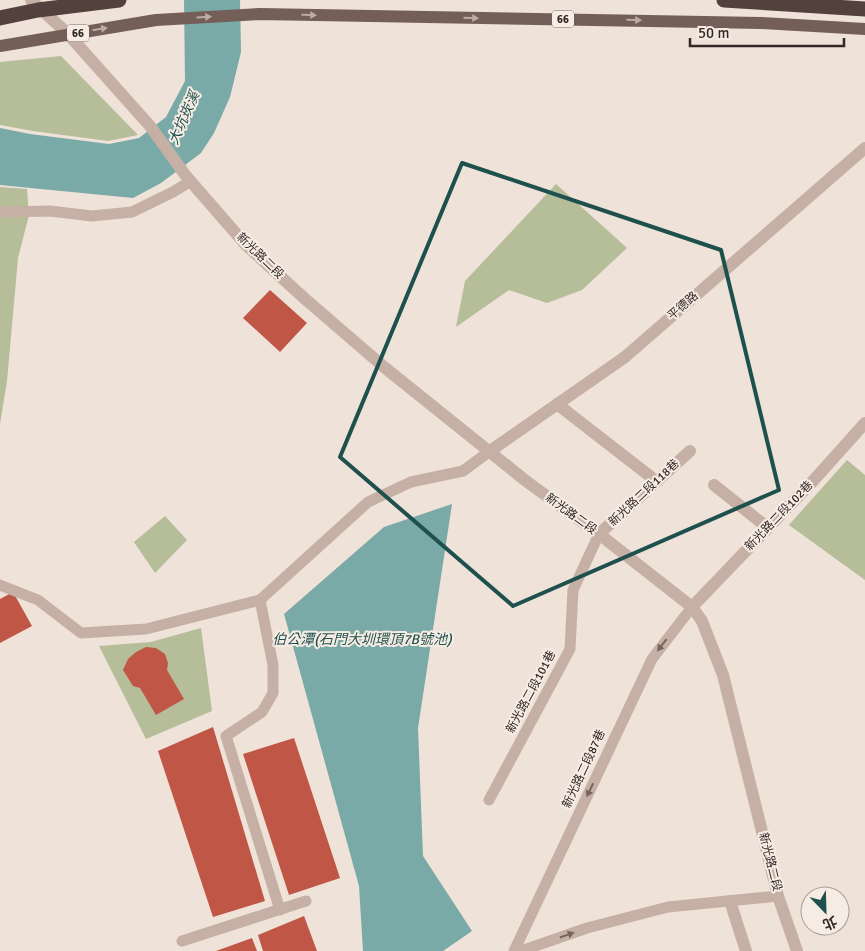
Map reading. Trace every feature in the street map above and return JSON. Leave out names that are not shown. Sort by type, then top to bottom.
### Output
[{"type":"highway","name":"66","points":[[0,18],[38,10],[119,0]]},
{"type":"highway","points":[[724,0],[865,9]]},
{"type":"main road","name":"66","points":[[0,46],[156,20],[260,14],[752,22],[865,29]]},
{"type":"street","name":"新光路二段","points":[[31,0],[68,34],[150,126],[188,179],[246,245],[384,367],[526,481],[599,534],[692,607],[702,621],[723,675],[778,896],[797,951]]},
{"type":"street","name":"平德路","points":[[490,451],[625,357],[865,148]]},
{"type":"street","points":[[557,404],[651,476]]},
{"type":"street","name":"新光路二段102巷","points":[[692,607],[865,423]]},
{"type":"street","name":"新光路二段118巷","points":[[599,534],[690,451]]},
{"type":"street","points":[[714,485],[768,528]]},
{"type":"street","points":[[730,901],[746,951]]},
{"type":"lane","points":[[4,212],[50,211],[92,216],[132,212],[173,192],[188,179]]},
{"type":"lane","points":[[0,585],[38,600],[81,633],[146,629],[260,600],[368,502],[411,482],[463,470],[490,451]]},
{"type":"lane","name":"新光路二段101巷","points":[[489,800],[570,649],[573,590],[599,534]]},
{"type":"lane","points":[[260,600],[273,665],[273,693],[262,712],[226,736],[280,910]]},
{"type":"lane","name":"新光路二段87巷","points":[[514,951],[652,659],[692,607]]},
{"type":"lane","points":[[521,951],[587,928],[668,907],[778,896]]},
{"type":"lane","points":[[182,941],[306,901]]},
{"type":"highlighted area","points":[[462,163],[721,250],[779,490],[513,606],[340,457]]},
{"type":"green space","points":[[61,56],[138,135],[108,141],[0,125],[0,62]]},
{"type":"green space","points":[[556,184],[627,248],[582,290],[547,303],[509,290],[456,327],[465,281]]},
{"type":"green space","points":[[0,187],[27,189],[29,215],[18,258],[7,381],[0,424]]},
{"type":"green space","points":[[847,460],[865,475],[865,580],[789,525]]},
{"type":"green space","points":[[165,516],[187,540],[155,573],[134,542]]},
{"type":"green space","points":[[201,628],[212,711],[146,739],[99,646],[151,642]]},
{"type":"water","name":"大坑崁溪","points":[[184,0],[240,0],[241,52],[230,97],[214,133],[201,153],[161,183],[133,198],[0,185],[0,128],[30,134],[109,144],[139,138],[166,117],[185,81]]},
{"type":"water","name":"伯公潭(石門大圳環頂7B號池)","points":[[452,504],[418,728],[423,856],[472,931],[443,951],[363,951],[359,886],[284,614],[384,527]]},
{"type":"building","points":[[270,290],[307,323],[280,352],[243,318]]},
{"type":"building","points":[[13,592],[32,626],[0,643],[0,599]]},
{"type":"building","points":[[146,647],[156,648],[165,654],[168,663],[167,670],[184,699],[156,715],[140,688],[133,686],[123,670],[128,659]]},
{"type":"building","points":[[213,727],[265,901],[213,917],[158,751]]},
{"type":"building","points":[[294,738],[340,878],[289,895],[243,754]]},
{"type":"building","points":[[304,916],[317,951],[263,951],[258,935]]},
{"type":"building","points":[[252,938],[257,951],[216,951]]}]
